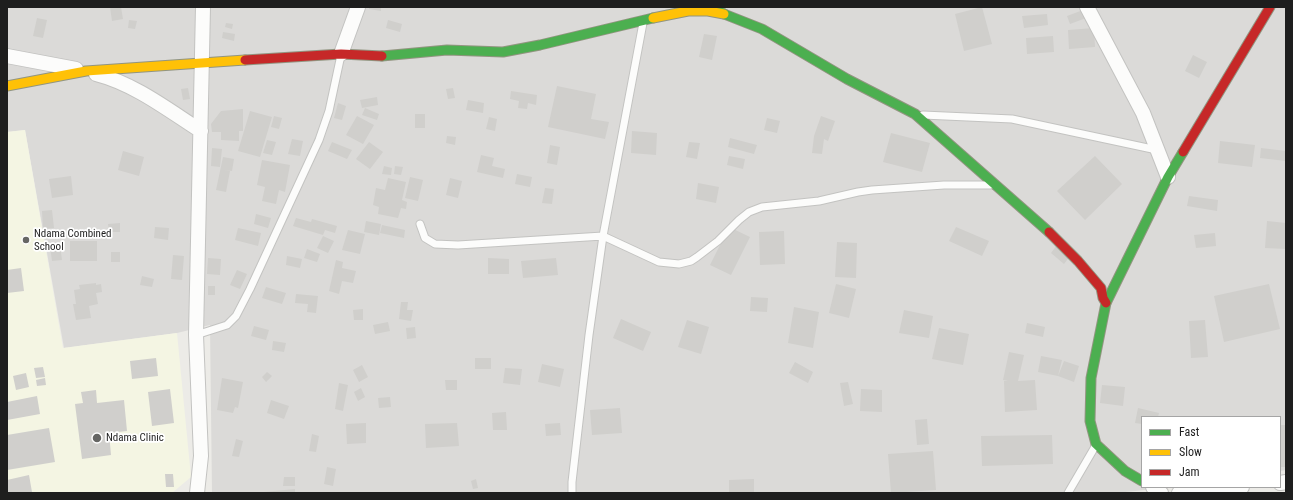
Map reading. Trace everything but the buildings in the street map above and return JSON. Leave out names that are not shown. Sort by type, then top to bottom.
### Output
[{"type":"street","points":[[197,493],[201,456],[196,335],[203,7]]},
{"type":"street","points":[[341,54],[358,7]]},
{"type":"street","points":[[644,20],[650,7]]},
{"type":"street","points":[[712,7],[724,14],[762,29],[847,79],[915,114],[1042,225],[1078,261],[1101,288],[1103,298],[1106,303]]},
{"type":"street","points":[[1087,7],[1143,113],[1168,177]]},
{"type":"street","points":[[1141,480],[1125,471],[1096,444],[1090,421],[1091,378],[1106,303],[1168,177],[1270,7]]},
{"type":"street","points":[[7,86],[86,71],[203,62],[341,54],[388,56],[447,50],[503,52],[688,11],[708,11],[724,14]]},
{"type":"street","points":[[7,56],[86,71],[113,78],[137,90],[201,131]]},
{"type":"street","points":[[1179,493],[1232,488]]},
{"type":"lane","points":[[572,493],[589,335],[603,236],[644,20]]},
{"type":"lane","points":[[196,335],[227,325],[236,316],[247,296],[319,140],[329,111],[341,54]]},
{"type":"lane","points":[[915,114],[1012,120],[1157,150]]},
{"type":"lane","points":[[420,224],[425,238],[435,244],[458,245],[603,236],[659,262],[679,264],[691,261],[698,257],[718,241],[749,212],[762,207],[819,201],[872,190],[944,185],[997,185]]},
{"type":"lane","points":[[1068,493],[1096,444]]},
{"type":"shaded area","points":[[7,7],[1286,7],[1286,470],[1281,471],[1281,416],[1141,416],[1141,488],[1165,488],[1115,493],[212,493],[210,325],[177,333],[64,348],[25,130],[7,132]]},
{"type":"shaded area","name":"Ndama Clinic","points":[[25,130],[63,348],[177,333],[191,477],[172,493],[7,493],[7,132]]},
{"type":"traffic: fast","points":[[712,7],[724,14],[762,29],[847,79],[915,114],[1049,232]]},
{"type":"traffic: fast","points":[[382,56],[447,50],[503,52],[540,45],[653,18]]},
{"type":"traffic: fast","points":[[1141,480],[1125,471],[1096,444],[1090,421],[1091,378],[1106,303],[1168,177],[1183,152]]},
{"type":"traffic: slow","points":[[653,18],[688,11],[708,11],[724,14]]},
{"type":"traffic: slow","points":[[7,86],[86,71],[245,60]]},
{"type":"traffic: jam","points":[[1183,152],[1270,7]]},
{"type":"traffic: jam","points":[[245,60],[341,54],[382,56]]},
{"type":"traffic: jam","points":[[1049,232],[1078,261],[1101,288],[1103,298],[1106,303]]},
{"type":"place","name":"Ndama Combined School","points":[[26,240]]},
{"type":"place","name":"Ndama Clinic","points":[[97,438]]}]
